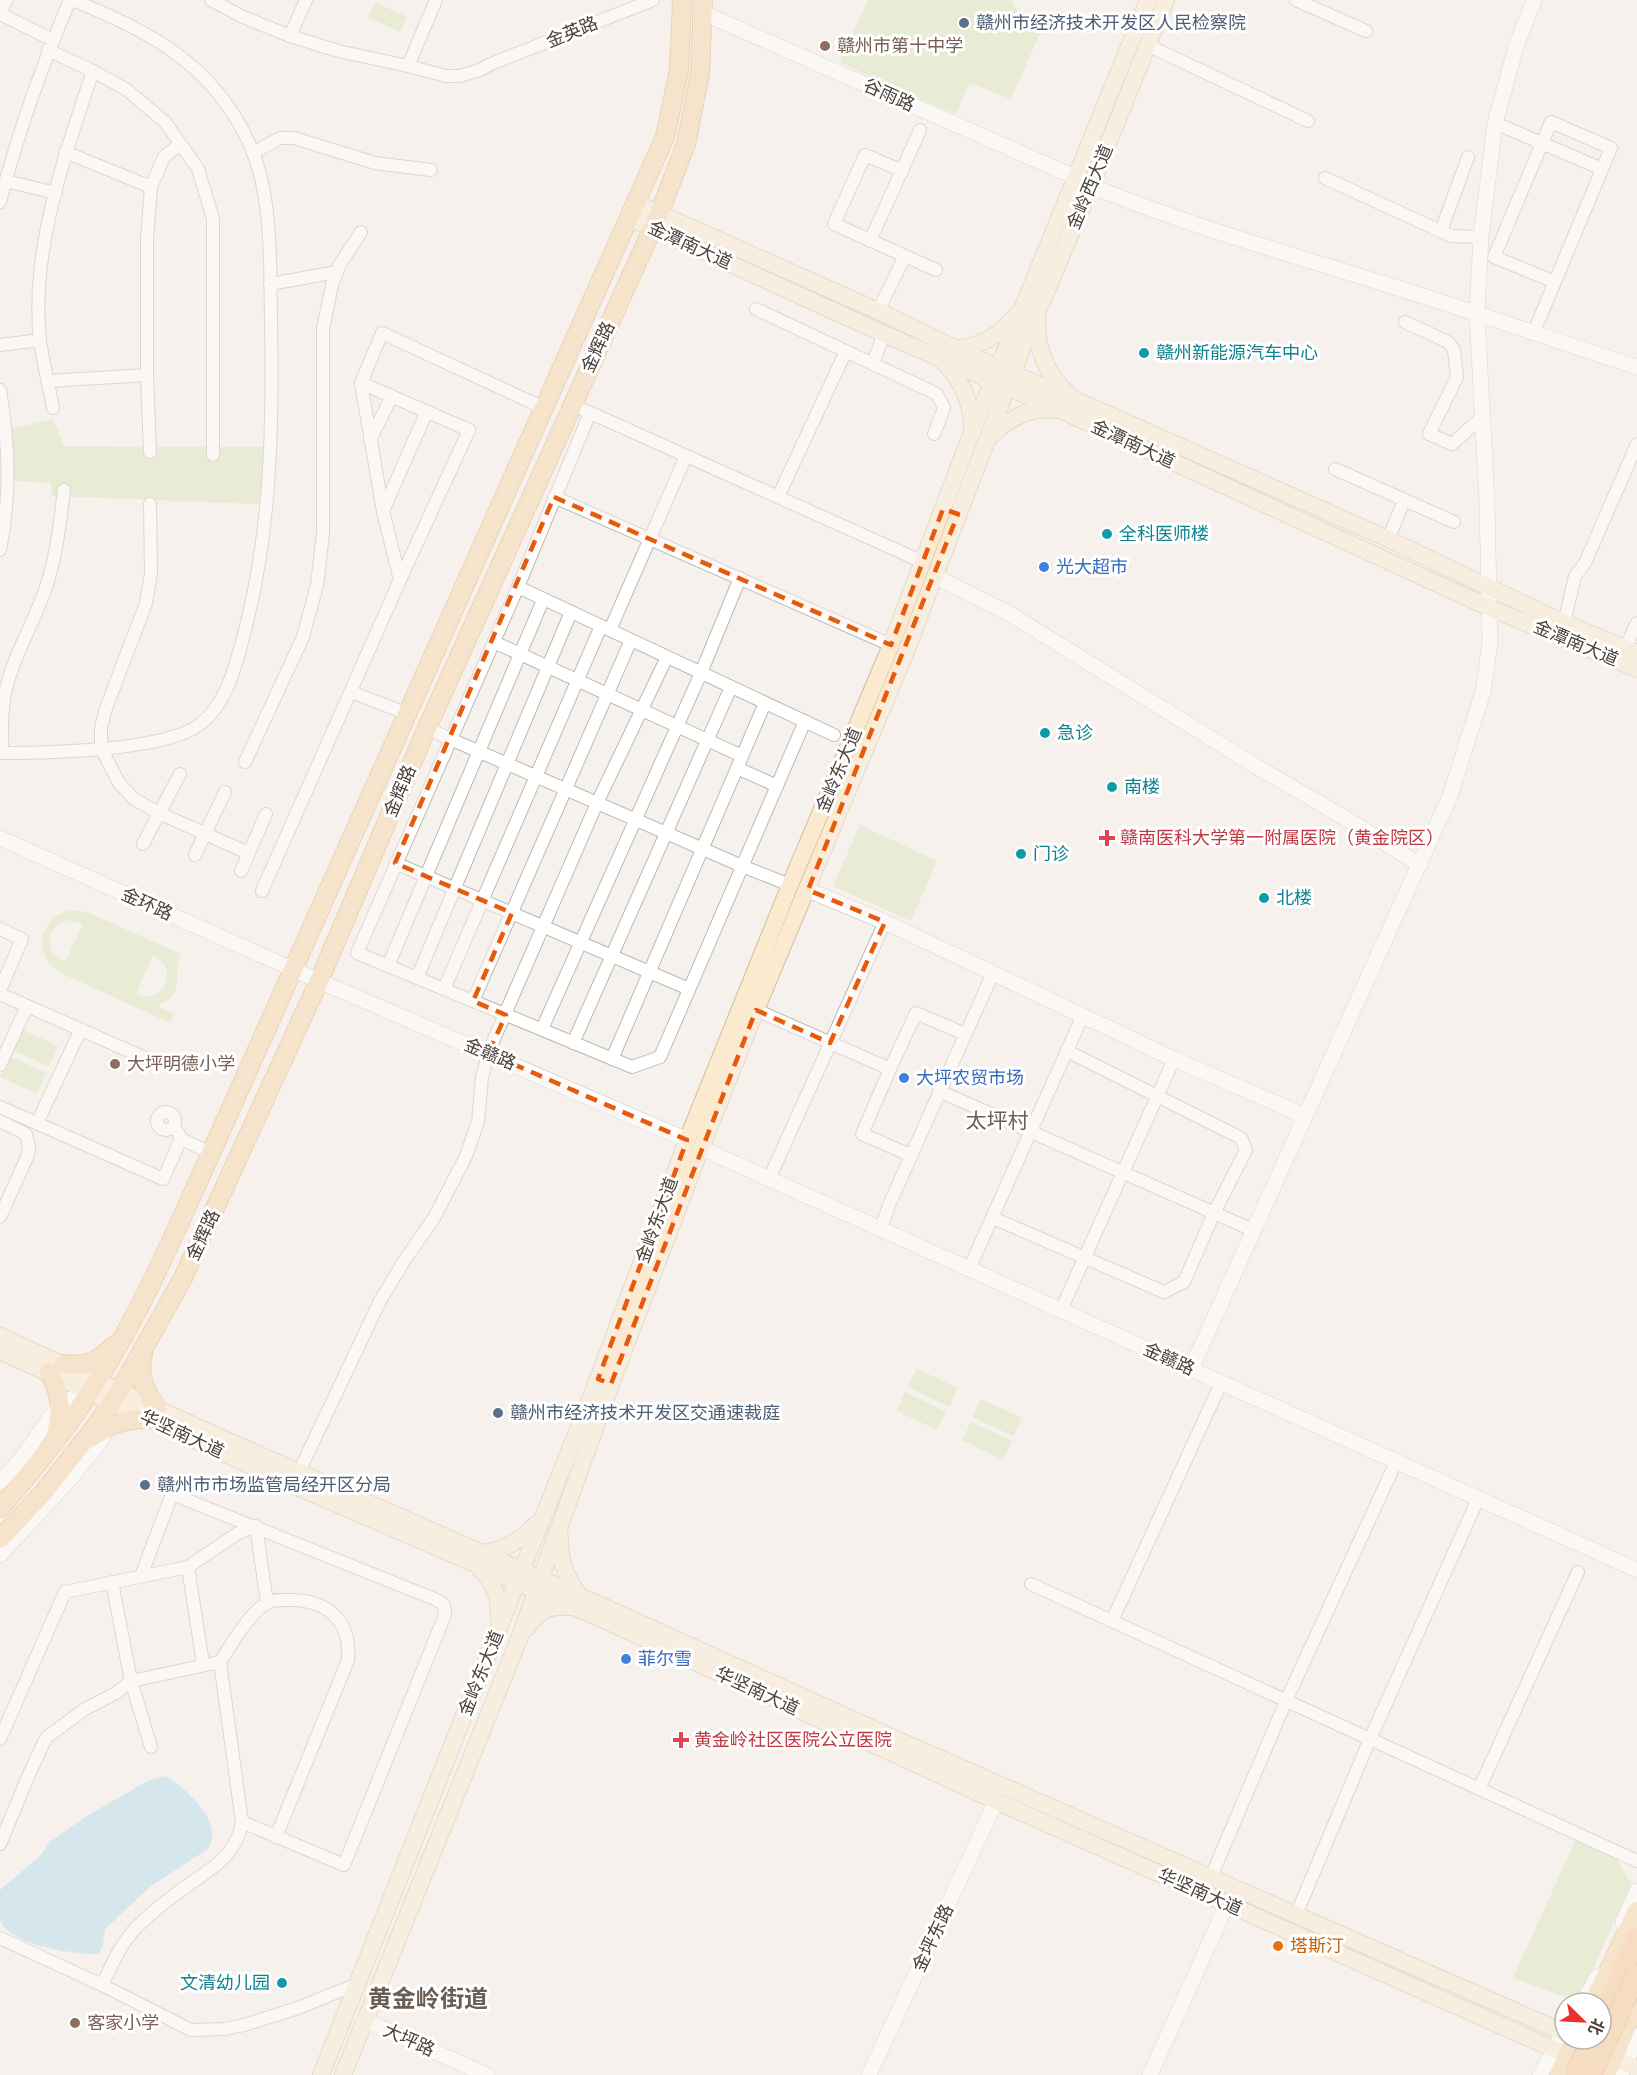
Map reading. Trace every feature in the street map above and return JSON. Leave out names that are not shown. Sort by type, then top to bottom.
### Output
[{"type":"highway","points":[[1613,1991],[1637,1938]]},
{"type":"highway","points":[[1614,2070],[1637,1974]]},
{"type":"highway","points":[[1575,2075],[1586,2051]]},
{"type":"main road","name":"金辉路","points":[[0,1508],[52,1445],[94,1386],[126,1333],[159,1268],[665,136],[679,70],[682,0]]},
{"type":"main road","name":"金岭西大道","points":[[1003,377],[1032,306],[1076,177],[1148,0]]},
{"type":"main road","name":"金岭西大道","points":[[1032,306],[1091,186],[1167,0]]},
{"type":"main road","name":"金辉路","points":[[0,1539],[43,1493],[116,1396],[182,1280],[319,981],[428,728],[655,221],[686,144],[700,73],[703,6]]},
{"type":"main road","name":"金潭南大道","points":[[633,210],[884,334],[935,356],[1003,377],[1388,539],[1564,623],[1631,651]]},
{"type":"main road","name":"金潭南大道","points":[[655,221],[878,311],[959,349],[1003,377]]},
{"type":"main road","points":[[959,349],[977,345],[994,336],[1032,306]]},
{"type":"main road","points":[[985,443],[998,429],[1023,414],[1072,407],[1042,356],[1032,306]]},
{"type":"main road","points":[[935,356],[950,369],[966,393],[971,412],[972,432]]},
{"type":"main road","name":"金岭东大道","points":[[694,1144],[808,890],[936,577],[950,512],[972,432],[1003,377]]},
{"type":"main road","name":"金岭东大道","points":[[321,2075],[543,1516],[604,1382],[790,885],[891,645],[923,562],[985,443],[1003,377]]},
{"type":"main road","name":"金潭南大道","points":[[1072,407],[1490,608],[1637,669]]},
{"type":"main road","points":[[52,1445],[58,1428],[61,1406],[56,1368],[79,1366],[92,1362],[102,1356],[126,1333]]},
{"type":"main road","name":"华坚南大道","points":[[0,1336],[56,1368],[296,1479],[1212,1877],[1553,2033]]},
{"type":"main road","points":[[79,1448],[105,1428],[154,1414],[141,1374],[141,1363],[146,1344]]},
{"type":"main road","name":"华坚南大道","points":[[0,1351],[56,1368]]},
{"type":"main road","name":"金岭东大道","points":[[343,2075],[519,1639],[561,1524],[604,1382]]},
{"type":"main road","points":[[498,1630],[500,1612],[495,1590],[480,1560],[526,1535],[543,1516]]},
{"type":"main road","points":[[519,1639],[531,1622],[548,1607],[577,1602],[561,1563],[561,1524]]},
{"type":"main road","name":"华坚南大道","points":[[577,1602],[996,1801],[1227,1904],[1553,2034]]},
{"type":"main road","points":[[1599,1991],[1637,1911]]},
{"type":"main road","points":[[1614,2070],[1637,2002]]},
{"type":"main road","points":[[1559,2075],[1564,2051]]},
{"type":"main road","name":"华坚南大道","points":[[1585,2051],[1614,2070]]},
{"type":"street","points":[[7,0],[0,14],[127,90],[165,122],[198,169],[213,219],[213,455]]},
{"type":"street","points":[[0,202],[51,45],[71,0],[118,19],[187,60],[206,78],[239,123],[253,153],[268,219],[272,380],[269,472],[253,601],[236,664],[225,692],[207,718],[198,726],[171,737],[101,748],[61,752],[1,753],[2,712],[6,689],[15,660],[48,582],[56,549],[64,490]]},
{"type":"street","name":"金英路","points":[[211,0],[243,17],[290,36],[338,51],[446,76],[460,76],[480,70],[654,0]]},
{"type":"street","points":[[290,36],[306,0]]},
{"type":"street","points":[[408,66],[436,0]]},
{"type":"street","points":[[1296,0],[1366,31]]},
{"type":"street","points":[[1191,1370],[1420,866],[1450,796],[1483,692],[1490,643],[1490,587],[1477,313],[1481,237],[1495,123],[1516,47],[1534,0]]},
{"type":"street","name":"谷雨路","points":[[703,6],[1076,177]]},
{"type":"street","points":[[1147,45],[1308,121]]},
{"type":"street","points":[[53,408],[40,340],[41,264],[66,152],[93,71]]},
{"type":"street","points":[[1533,334],[1555,282],[1602,169],[1611,148],[1551,122],[1494,257],[1555,282]]},
{"type":"street","points":[[1495,123],[1602,169]]},
{"type":"street","points":[[870,241],[920,130]]},
{"type":"street","points":[[253,153],[280,138],[294,138],[375,163],[431,170]]},
{"type":"street","points":[[150,452],[147,375],[147,239],[151,187],[164,157],[180,144]]},
{"type":"street","points":[[66,152],[151,187]]},
{"type":"street","points":[[903,171],[865,154],[834,224],[936,270]]},
{"type":"street","points":[[1441,231],[1468,157]]},
{"type":"street","points":[[1325,178],[1450,236],[1481,237]]},
{"type":"street","points":[[6,181],[56,193]]},
{"type":"street","points":[[1091,186],[1161,213],[1477,313],[1533,334],[1637,367]]},
{"type":"street","points":[[245,762],[303,637],[317,585],[323,533],[323,329],[332,285],[340,264],[361,232]]},
{"type":"street","points":[[878,311],[904,256]]},
{"type":"street","points":[[270,284],[337,272]]},
{"type":"street","points":[[756,309],[938,394],[944,408],[934,434]]},
{"type":"street","points":[[1405,322],[1448,342],[1454,350],[1456,377],[1429,434],[1452,444],[1482,417]]},
{"type":"street","points":[[400,580],[383,511],[361,383],[382,333],[544,408]]},
{"type":"street","points":[[873,363],[884,334]]},
{"type":"street","points":[[0,345],[40,340]]},
{"type":"street","points":[[778,497],[846,351]]},
{"type":"street","points":[[48,381],[147,375]]},
{"type":"street","points":[[262,891],[469,430],[361,383]]},
{"type":"street","points":[[0,390],[4,443],[4,527],[0,550]]},
{"type":"street","points":[[370,440],[392,396]]},
{"type":"street","points":[[572,405],[923,562]]},
{"type":"street","points":[[383,511],[427,411]]},
{"type":"street","points":[[590,413],[518,587],[357,953],[632,1067],[660,1057],[805,721]]},
{"type":"street","points":[[1564,623],[1575,576],[1585,563],[1637,444]]},
{"type":"street","points":[[444,989],[578,680],[651,539],[686,456]]},
{"type":"street","points":[[1335,469],[1454,522]]},
{"type":"street","points":[[554,497],[891,645]]},
{"type":"street","points":[[1388,539],[1404,501]]},
{"type":"street","points":[[150,504],[151,574],[146,603],[105,711],[101,728],[101,748],[119,783],[134,799],[159,813],[248,853]]},
{"type":"street","points":[[936,577],[1010,614],[1420,866]]},
{"type":"street","points":[[542,1029],[701,672],[740,578]]},
{"type":"street","points":[[518,587],[834,735]]},
{"type":"street","points":[[388,966],[543,600]]},
{"type":"street","points":[[417,978],[571,612]]},
{"type":"street","points":[[1631,651],[1637,623]]},
{"type":"street","points":[[474,1001],[631,640]]},
{"type":"street","points":[[494,642],[742,756]]},
{"type":"street","points":[[296,1479],[381,1300],[404,1261],[434,1218],[466,1156],[478,1122],[482,1078],[488,1053],[597,803],[667,657]]},
{"type":"street","points":[[573,1043],[731,687]]},
{"type":"street","points":[[351,692],[408,714]]},
{"type":"street","points":[[612,1059],[765,703]]},
{"type":"street","points":[[428,728],[635,820],[790,885]]},
{"type":"street","points":[[737,768],[777,786]]},
{"type":"street","points":[[142,844],[180,774]]},
{"type":"street","points":[[195,855],[225,792]]},
{"type":"street","points":[[241,871],[266,814]]},
{"type":"street","name":"金环路","points":[[0,838],[294,969]]},
{"type":"street","points":[[395,863],[689,989]]},
{"type":"street","points":[[808,890],[885,922],[1174,1059],[1305,1116]]},
{"type":"street","points":[[769,1179],[885,922]]},
{"type":"street","points":[[0,929],[22,939],[0,992],[145,1058]]},
{"type":"street","name":"金赣路","points":[[294,969],[694,1144],[1637,1570]]},
{"type":"street","points":[[881,1229],[910,1155],[993,973]]},
{"type":"street","points":[[0,1065],[27,1006]]},
{"type":"street","points":[[756,1010],[890,1069]]},
{"type":"street","points":[[910,1155],[862,1134],[890,1069],[916,1013],[965,1034]]},
{"type":"street","points":[[969,1269],[1083,1015]]},
{"type":"street","points":[[37,1123],[81,1029]]},
{"type":"street","points":[[993,1218],[1164,1292],[1184,1282],[1214,1213],[1246,1150],[1241,1138],[1067,1051]]},
{"type":"street","points":[[1061,1310],[1174,1059]]},
{"type":"street","points":[[939,1091],[1255,1231]]},
{"type":"street","points":[[0,1107],[163,1179],[181,1139]]},
{"type":"street","points":[[0,1122],[23,1131],[28,1139],[28,1155],[5,1193],[0,1217]]},
{"type":"street","points":[[175,1125],[181,1139],[211,1153]]},
{"type":"street","points":[[1112,1621],[1221,1383]]},
{"type":"street","points":[[0,1482],[22,1458],[65,1401],[94,1386]]},
{"type":"street","points":[[0,1555],[71,1478],[102,1439],[116,1396]]},
{"type":"street","points":[[1212,1877],[1286,1701],[1396,1462]]},
{"type":"street","points":[[141,1576],[172,1494],[256,1526],[437,1600],[444,1605],[445,1615],[344,1865],[242,1822]]},
{"type":"street","points":[[1296,1915],[1370,1739],[1478,1499]]},
{"type":"street","points":[[0,1739],[65,1592],[188,1567],[238,1533],[256,1526]]},
{"type":"street","points":[[256,1526],[267,1603]]},
{"type":"street","points":[[188,1567],[203,1664]]},
{"type":"street","points":[[1479,1789],[1578,1572]]},
{"type":"street","points":[[112,1582],[131,1682],[151,1747]]},
{"type":"street","points":[[1031,1584],[1637,1861]]},
{"type":"street","points":[[102,1985],[124,1943],[134,1930],[224,1859],[234,1848],[242,1822],[220,1662],[246,1623],[267,1603],[286,1600],[304,1601],[320,1605],[333,1613],[344,1628],[349,1644],[348,1660],[276,1837]]},
{"type":"street","points":[[0,1844],[46,1738],[85,1709],[116,1694],[131,1682],[220,1662]]},
{"type":"street","name":"金坪东路","points":[[869,2075],[996,1801]]},
{"type":"street","points":[[1589,1991],[1601,1971],[1637,1892]]},
{"type":"street","points":[[1150,2075],[1227,1904]]},
{"type":"street","points":[[0,1938],[102,1985],[191,2030],[224,2029],[244,2025],[298,2008],[357,1984]]},
{"type":"street","name":"大坪路","points":[[364,2020],[487,2075]]},
{"type":"street","points":[[1614,2070],[1637,2036]]},
{"type":"street","points":[[1540,2075],[1557,2051]]},
{"type":"highlighted area","points":[[554,497],[891,645],[943,509],[958,514],[808,890],[885,922],[830,1043],[756,1010],[611,1384],[598,1379],[687,1140],[488,1053],[506,1015],[473,1001],[512,913],[395,863]]},
{"type":"green space","points":[[868,0],[1012,0],[1015,8],[1033,17],[1041,31],[1011,99],[969,83],[956,114],[901,92],[840,62]]},
{"type":"green space","points":[[375,2],[407,17],[400,32],[368,17]]},
{"type":"green space","points":[[53,419],[64,446],[265,447],[259,504],[52,496],[51,483],[13,481],[12,429]]},
{"type":"green space","points":[[860,825],[937,861],[911,921],[833,886]]},
{"type":"green space","points":[[69,910],[87,912],[181,954],[178,962],[176,989],[167,1001],[157,1006],[174,1014],[170,1023],[61,973],[52,966],[46,957],[42,939],[45,930],[59,915]],"holes":[[[68,920],[83,924],[65,962],[53,954],[50,938],[57,925]],[[153,955],[165,965],[167,979],[156,994],[150,996],[136,994]]]},
{"type":"green space","points":[[21,1029],[58,1046],[49,1067],[11,1049]]},
{"type":"green space","points":[[9,1056],[46,1073],[37,1094],[0,1077]]},
{"type":"green space","points":[[917,1369],[958,1388],[949,1407],[908,1387]]},
{"type":"green space","points":[[905,1392],[946,1412],[937,1430],[897,1411]]},
{"type":"green space","points":[[981,1399],[1022,1418],[1013,1436],[972,1417]]},
{"type":"green space","points":[[971,1422],[1012,1441],[1003,1460],[962,1440]]},
{"type":"green space","points":[[1576,1839],[1616,1858],[1631,1884],[1586,1985],[1580,1991],[1553,1993],[1513,1978]]},
{"type":"water","points":[[166,1776],[201,1807],[211,1828],[212,1839],[208,1849],[151,1886],[105,1929],[99,1954],[75,1953],[43,1947],[15,1936],[5,1928],[0,1919],[0,1890],[40,1856],[50,1842],[82,1819],[149,1780]]},
{"type":"place","name":"赣州市经济技术开发区人民检察院","points":[[964,23]]},
{"type":"place","name":"赣州市第十中学","points":[[825,46]]},
{"type":"place","name":"赣州新能源汽车中心","points":[[1144,353]]},
{"type":"place","name":"全科医师楼","points":[[1107,534]]},
{"type":"place","name":"光大超市","points":[[1044,567]]},
{"type":"place","name":"急诊","points":[[1045,733]]},
{"type":"place","name":"南楼","points":[[1112,787]]},
{"type":"place","name":"赣南医科大学第一附属医院（黄金院区）","points":[[1107,838]]},
{"type":"place","name":"门诊","points":[[1021,854]]},
{"type":"place","name":"北楼","points":[[1264,898]]},
{"type":"place","name":"大坪明德小学","points":[[115,1064]]},
{"type":"place","name":"大坪农贸市场","points":[[904,1078]]},
{"type":"place","name":"赣州市经济技术开发区交通速裁庭","points":[[498,1413]]},
{"type":"place","name":"赣州市市场监管局经开区分局","points":[[145,1485]]},
{"type":"place","name":"菲尔雪","points":[[626,1659]]},
{"type":"place","name":"黄金岭社区医院公立医院","points":[[681,1740]]},
{"type":"place","name":"塔斯汀","points":[[1278,1946]]},
{"type":"place","name":"文清幼儿园","points":[[282,1983]]},
{"type":"place","name":"客家小学","points":[[75,2023]]},
{"type":"district","name":"太坪村","points":[[997,1121]]},
{"type":"district","name":"黄金岭街道","points":[[428,1999]]}]
